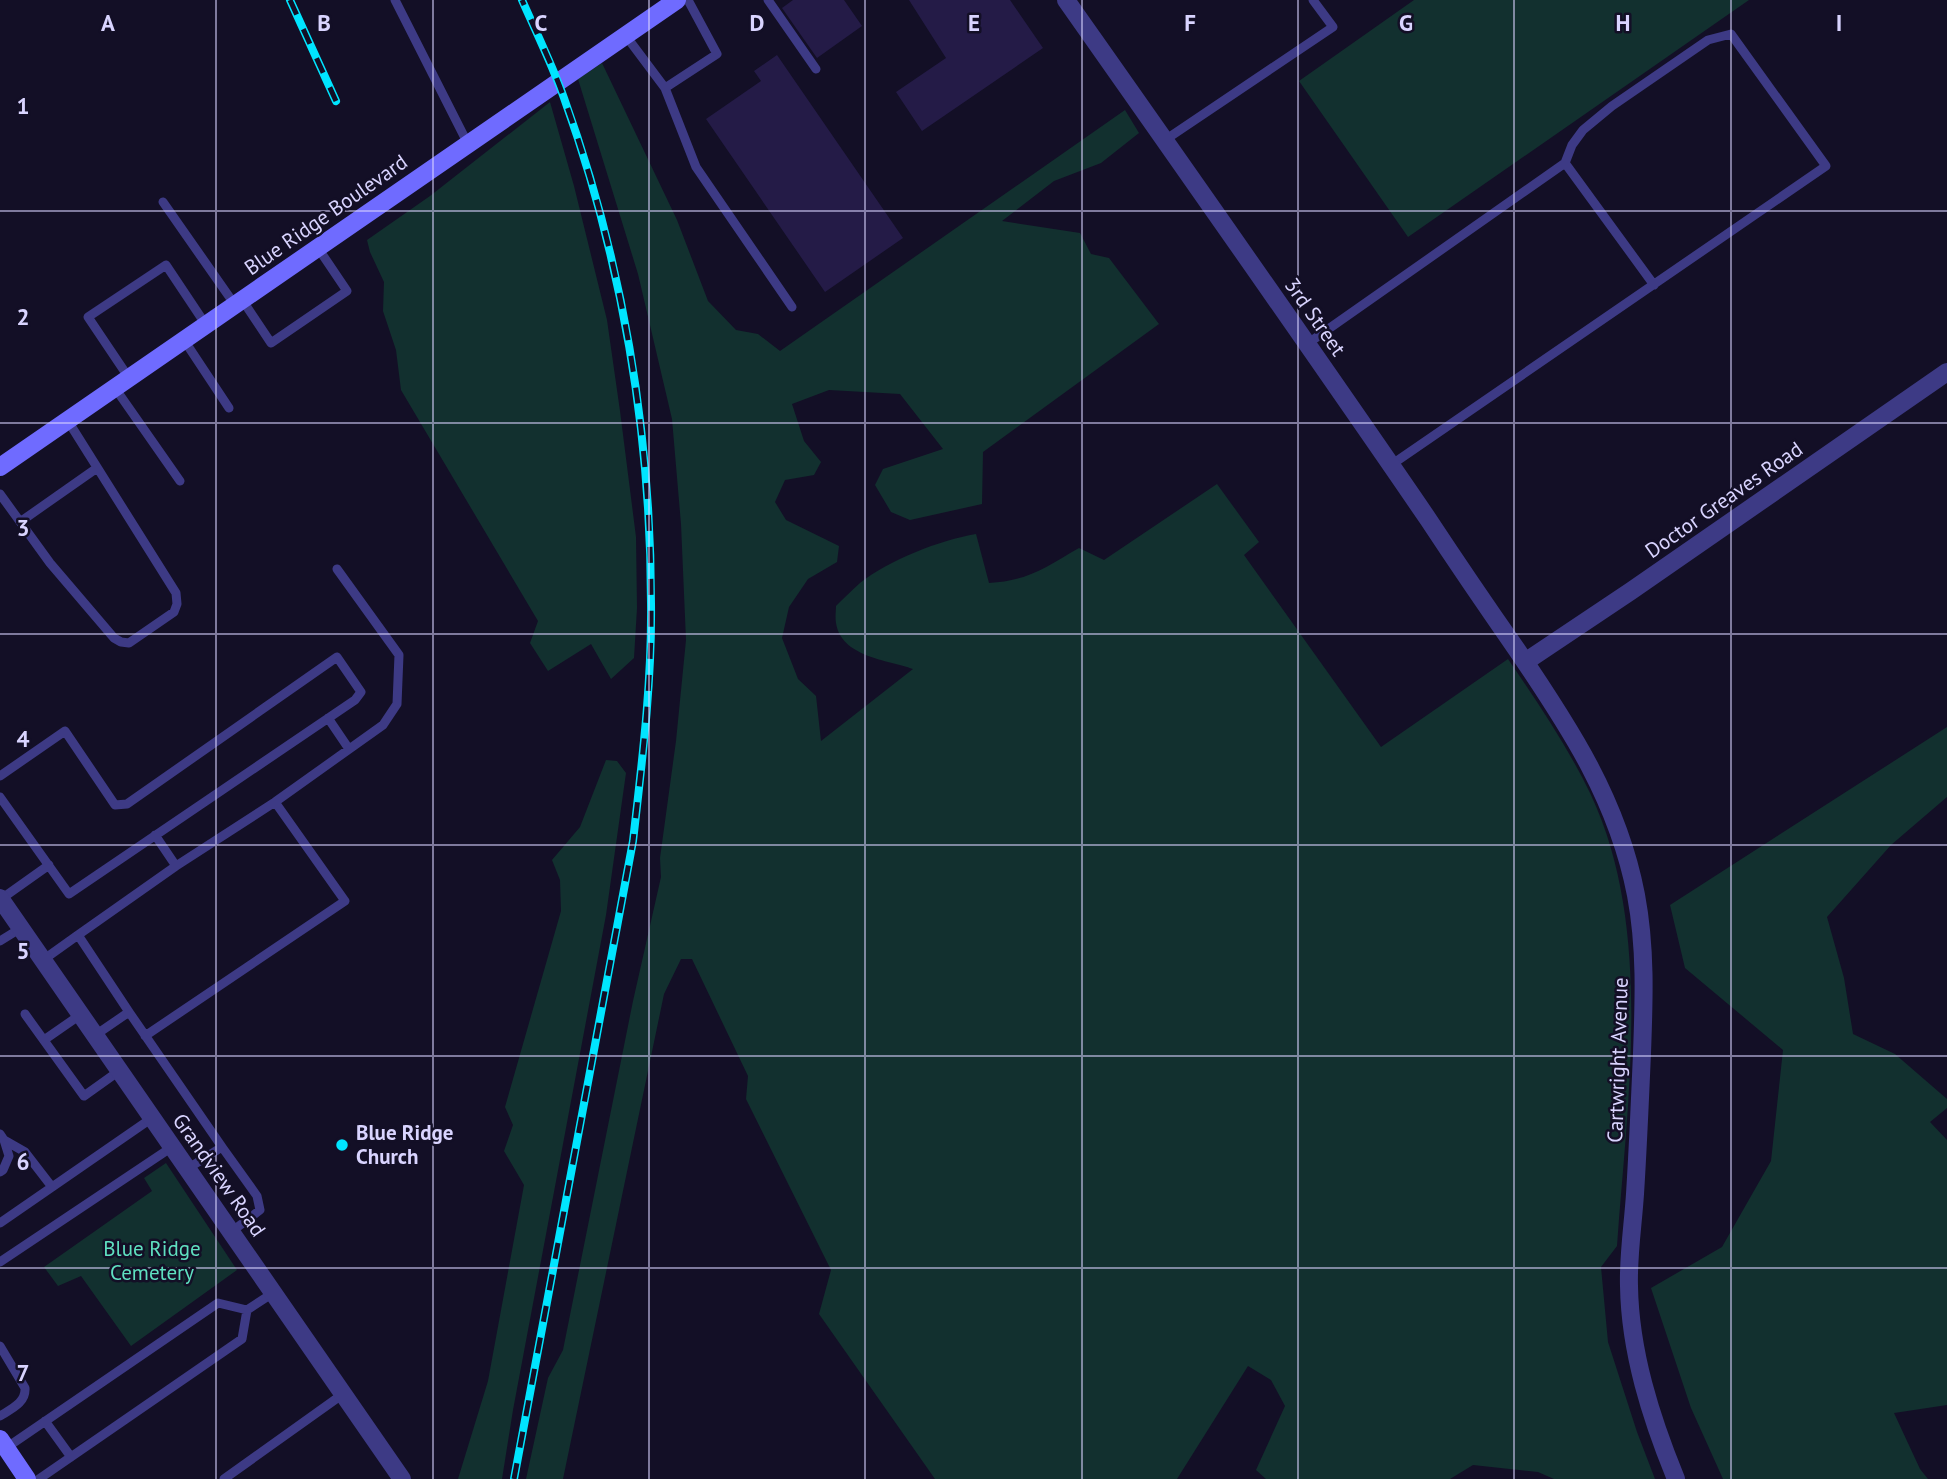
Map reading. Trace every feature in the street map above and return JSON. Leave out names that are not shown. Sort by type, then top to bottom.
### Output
[{"type":"main road","name":"Blue Ridge Boulevard","points":[[0,467],[677,0]]},
{"type":"main road","points":[[3,1445],[27,1479]]},
{"type":"street","name":"3rd Street","points":[[1066,0],[1525,662]]},
{"type":"street","name":"Doctor Greaves Road","points":[[1525,662],[1947,372]]},
{"type":"street","name":"Cartwright Avenue","points":[[1525,662],[1592,769],[1627,856],[1636,896],[1645,980],[1629,1284],[1633,1331],[1644,1389],[1676,1479]]},
{"type":"street","name":"Grandview Road","points":[[1,898],[401,1479]]},
{"type":"lane","points":[[394,0],[468,144]]},
{"type":"lane","points":[[665,88],[717,54],[688,0]]},
{"type":"lane","points":[[768,0],[816,69]]},
{"type":"lane","points":[[1165,140],[1333,27],[1313,0]]},
{"type":"lane","points":[[1307,344],[1565,163],[1572,145],[1583,130],[1612,106],[1708,40],[1731,34],[1826,166],[1391,466]]},
{"type":"lane","points":[[626,36],[665,88],[696,167],[792,307]]},
{"type":"lane","points":[[1565,163],[1654,285]]},
{"type":"lane","points":[[163,202],[271,343],[348,291],[318,247]]},
{"type":"lane","points":[[180,481],[122,383],[88,317],[166,265],[206,325]]},
{"type":"lane","points":[[184,340],[229,408]]},
{"type":"lane","points":[[0,494],[50,563],[114,638],[130,643],[174,612],[177,604],[176,593],[68,421]]},
{"type":"lane","points":[[20,522],[97,468]]},
{"type":"lane","points":[[43,960],[383,725],[397,704],[399,655],[337,569]]},
{"type":"lane","points":[[0,776],[65,731],[115,804],[127,804],[337,657],[361,692],[355,700],[69,894],[0,797]]},
{"type":"lane","points":[[328,718],[349,749]]},
{"type":"lane","points":[[145,1036],[345,901],[275,802]]},
{"type":"lane","points":[[155,835],[176,866]]},
{"type":"lane","points":[[1,898],[49,865]]},
{"type":"lane","points":[[0,941],[21,928]]},
{"type":"lane","points":[[78,935],[257,1196],[260,1210],[231,1232]]},
{"type":"lane","points":[[94,1036],[129,1012]]},
{"type":"lane","points":[[25,1014],[84,1096],[119,1071]]},
{"type":"lane","points":[[44,1040],[80,1016]]},
{"type":"lane","points":[[0,1223],[152,1118]]},
{"type":"lane","points":[[2,1137],[25,1152],[52,1187]]},
{"type":"lane","points":[[0,1172],[9,1156],[2,1137]]},
{"type":"lane","points":[[0,1262],[172,1147]]},
{"type":"lane","points":[[187,1169],[222,1147]]},
{"type":"lane","points":[[3,1445],[45,1421],[218,1303],[247,1310],[273,1293]]},
{"type":"lane","points":[[40,1479],[242,1339],[247,1310]]},
{"type":"lane","points":[[0,1346],[25,1388],[26,1395],[22,1401],[0,1416]]},
{"type":"lane","points":[[224,1479],[343,1394]]},
{"type":"lane","points":[[45,1421],[71,1457]]},
{"type":"green space","points":[[1414,0],[1749,0],[1408,237],[1299,81]]},
{"type":"green space","points":[[602,63],[677,220],[708,301],[736,330],[758,334],[780,351],[1125,110],[1139,133],[1101,163],[1054,181],[1002,221],[1080,233],[1091,254],[1109,258],[1159,324],[983,452],[982,504],[910,520],[891,512],[875,485],[883,469],[943,449],[900,394],[829,390],[792,404],[804,441],[821,462],[814,475],[785,480],[775,502],[786,520],[839,546],[837,562],[808,579],[789,607],[782,638],[798,679],[816,696],[821,741],[913,669],[856,650],[840,634],[836,623],[836,606],[860,583],[885,566],[915,552],[976,534],[989,583],[1026,576],[1079,548],[1104,560],[1217,484],[1259,542],[1244,555],[1381,747],[1508,659],[1563,742],[1591,795],[1611,847],[1623,902],[1630,959],[1630,1076],[1617,1246],[1601,1267],[1608,1342],[1655,1479],[1554,1479],[1538,1472],[1473,1465],[1450,1479],[1266,1479],[1256,1470],[1285,1406],[1271,1380],[1248,1366],[1177,1479],[935,1479],[819,1314],[831,1270],[746,1099],[748,1076],[692,959],[681,959],[664,994],[563,1479],[526,1479],[548,1378],[563,1350],[633,1001],[661,877],[660,858],[686,640],[681,524],[672,419],[638,274],[578,79]]},
{"type":"green space","points":[[550,102],[607,320],[636,537],[637,608],[634,658],[611,679],[591,644],[548,671],[530,643],[538,621],[401,390],[396,350],[383,311],[384,282],[367,240],[430,196]]},
{"type":"green space","points":[[1947,727],[1947,797],[1891,845],[1827,917],[1844,978],[1853,1034],[1895,1054],[1947,1099],[1947,1108],[1930,1122],[1947,1140],[1947,1405],[1894,1413],[1920,1469],[1928,1479],[1723,1479],[1691,1408],[1651,1288],[1722,1247],[1771,1161],[1783,1050],[1685,968],[1670,905]]},
{"type":"green space","points":[[606,760],[617,761],[626,773],[606,915],[502,1479],[458,1479],[488,1381],[524,1185],[504,1151],[513,1125],[505,1107],[561,911],[560,880],[552,860],[580,827]]},
{"type":"green space","name":"Blue Ridge Cemetery","points":[[166,1163],[237,1270],[131,1346],[81,1276],[58,1286],[44,1267],[152,1191],[144,1178]]},
{"type":"building","points":[[793,0],[844,0],[862,26],[817,58],[782,8]]},
{"type":"building","points":[[909,0],[1010,0],[1043,48],[922,131],[896,92],[946,58]]},
{"type":"building","points":[[777,55],[903,238],[825,292],[706,119],[761,81],[754,71]]},
{"type":"railway","points":[[290,0],[336,101]]},
{"type":"railway","points":[[514,1479],[633,841],[646,722],[651,633],[646,475],[639,411],[617,283],[602,221],[564,98],[522,0]]},
{"type":"place","name":"Blue Ridge Church","points":[[342,1145]]}]
